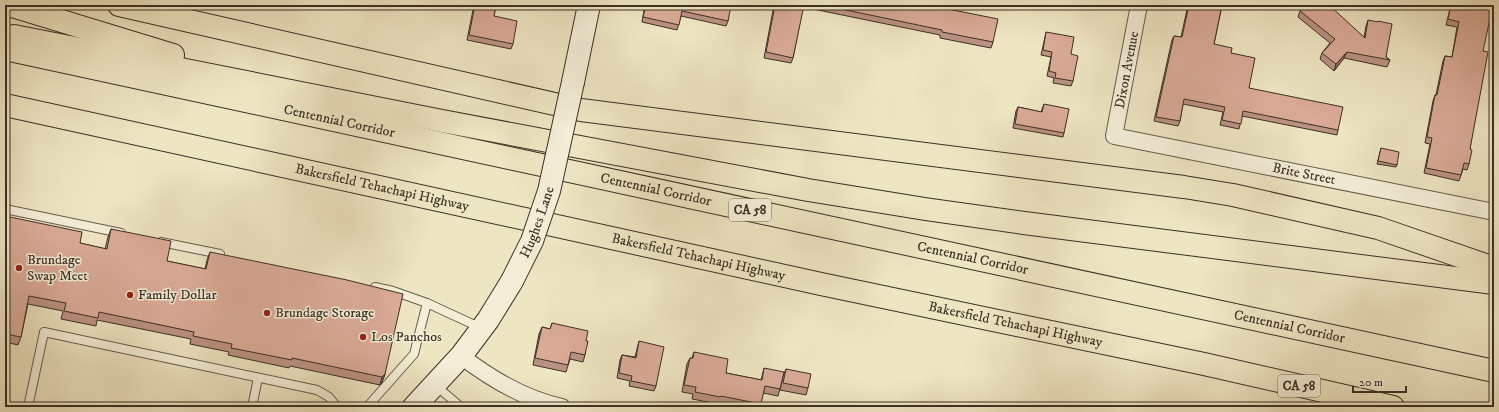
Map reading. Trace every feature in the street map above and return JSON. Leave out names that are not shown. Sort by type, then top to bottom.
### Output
[{"type":"highway","points":[[9,5],[218,70],[234,81]]},
{"type":"highway","points":[[119,5],[580,110],[1184,187],[1233,195],[1378,228],[1494,268]]},
{"type":"highway","points":[[5,35],[234,81],[831,194],[1024,223],[1494,283]]},
{"type":"highway","name":"Centennial Corridor","points":[[5,49],[1494,371]]},
{"type":"highway","name":"Bakersfield Tehachapi Highway","points":[[5,105],[821,284],[1204,364],[1393,407]]},
{"type":"highway","points":[[1204,364],[1330,407]]},
{"type":"street","name":"Hughes Lane","points":[[414,407],[461,356],[482,328],[512,281],[532,241],[549,191],[589,5]]},
{"type":"street","name":"Dixon Avenue","points":[[1114,136],[1139,5]]},
{"type":"street","name":"Brite Street","points":[[1114,136],[1494,212]]},
{"type":"street","points":[[461,356],[483,373],[516,392],[562,407]]},
{"type":"lane","points":[[5,209],[129,235]]},
{"type":"lane","points":[[152,240],[230,256]]},
{"type":"lane","points":[[370,286],[393,291],[427,303],[482,328]]},
{"type":"lane","points":[[367,407],[414,354],[427,303]]},
{"type":"lane","points":[[28,407],[44,332],[317,390],[329,397],[337,407]]},
{"type":"lane","points":[[252,407],[258,378]]},
{"type":"lane","points":[[435,384],[461,407]]},
{"type":"building","points":[[475,5],[496,5],[494,16],[517,21],[513,44],[469,35]]},
{"type":"building","points":[[646,5],[731,6],[728,21],[682,11],[679,25],[643,17]]},
{"type":"building","points":[[775,5],[804,5],[793,58],[766,52]]},
{"type":"building","points":[[822,5],[928,5],[998,19],[993,42]]},
{"type":"building","points":[[1189,5],[1222,5],[1214,44],[1232,48],[1231,53],[1255,58],[1249,88],[1343,107],[1338,130],[1243,111],[1241,124],[1222,120],[1225,107],[1184,99],[1180,121],[1156,117],[1174,36],[1182,37]]},
{"type":"building","points":[[1306,5],[1329,5],[1365,38],[1368,20],[1392,24],[1386,57],[1390,60],[1347,52],[1336,64],[1322,53],[1335,39],[1300,11]]},
{"type":"building","points":[[1451,5],[1472,5],[1492,9],[1483,51],[1488,52],[1470,149],[1472,150],[1469,164],[1464,163],[1461,175],[1426,168],[1432,138],[1427,137],[1435,95],[1437,95],[1445,56],[1452,57],[1459,22],[1448,19]]},
{"type":"building","points":[[1046,32],[1074,37],[1071,54],[1078,56],[1073,81],[1055,78],[1056,73],[1049,71],[1052,52],[1043,50]]},
{"type":"building","points":[[1044,104],[1069,109],[1064,133],[1015,124],[1018,107],[1042,112]]},
{"type":"building","points":[[1381,148],[1399,152],[1397,165],[1378,161]]},
{"type":"building","points":[[5,216],[82,232],[80,243],[107,249],[111,229],[171,241],[167,261],[206,269],[210,252],[347,280],[403,294],[385,374],[382,377],[292,358],[292,360],[231,348],[232,344],[193,336],[194,332],[99,312],[98,318],[64,311],[66,303],[29,296],[21,337],[5,334]]},
{"type":"building","points":[[552,323],[588,331],[586,341],[588,341],[585,355],[571,352],[568,365],[535,358],[542,327],[550,329]]},
{"type":"building","points":[[639,341],[664,347],[656,386],[631,381],[632,376],[619,373],[622,355],[636,358]]},
{"type":"building","points":[[694,352],[728,359],[726,373],[762,380],[764,368],[784,372],[780,389],[765,386],[761,404],[695,392],[696,387],[684,385],[690,358],[693,358]]},
{"type":"building","points":[[786,369],[811,374],[808,388],[783,383]]},
{"type":"place","name":"Brundage Swap Meet","points":[[19,268]]},
{"type":"place","name":"Family Dollar","points":[[130,295]]},
{"type":"place","name":"Brundage Storage","points":[[267,313]]},
{"type":"place","name":"Los Panchos","points":[[363,337]]}]
